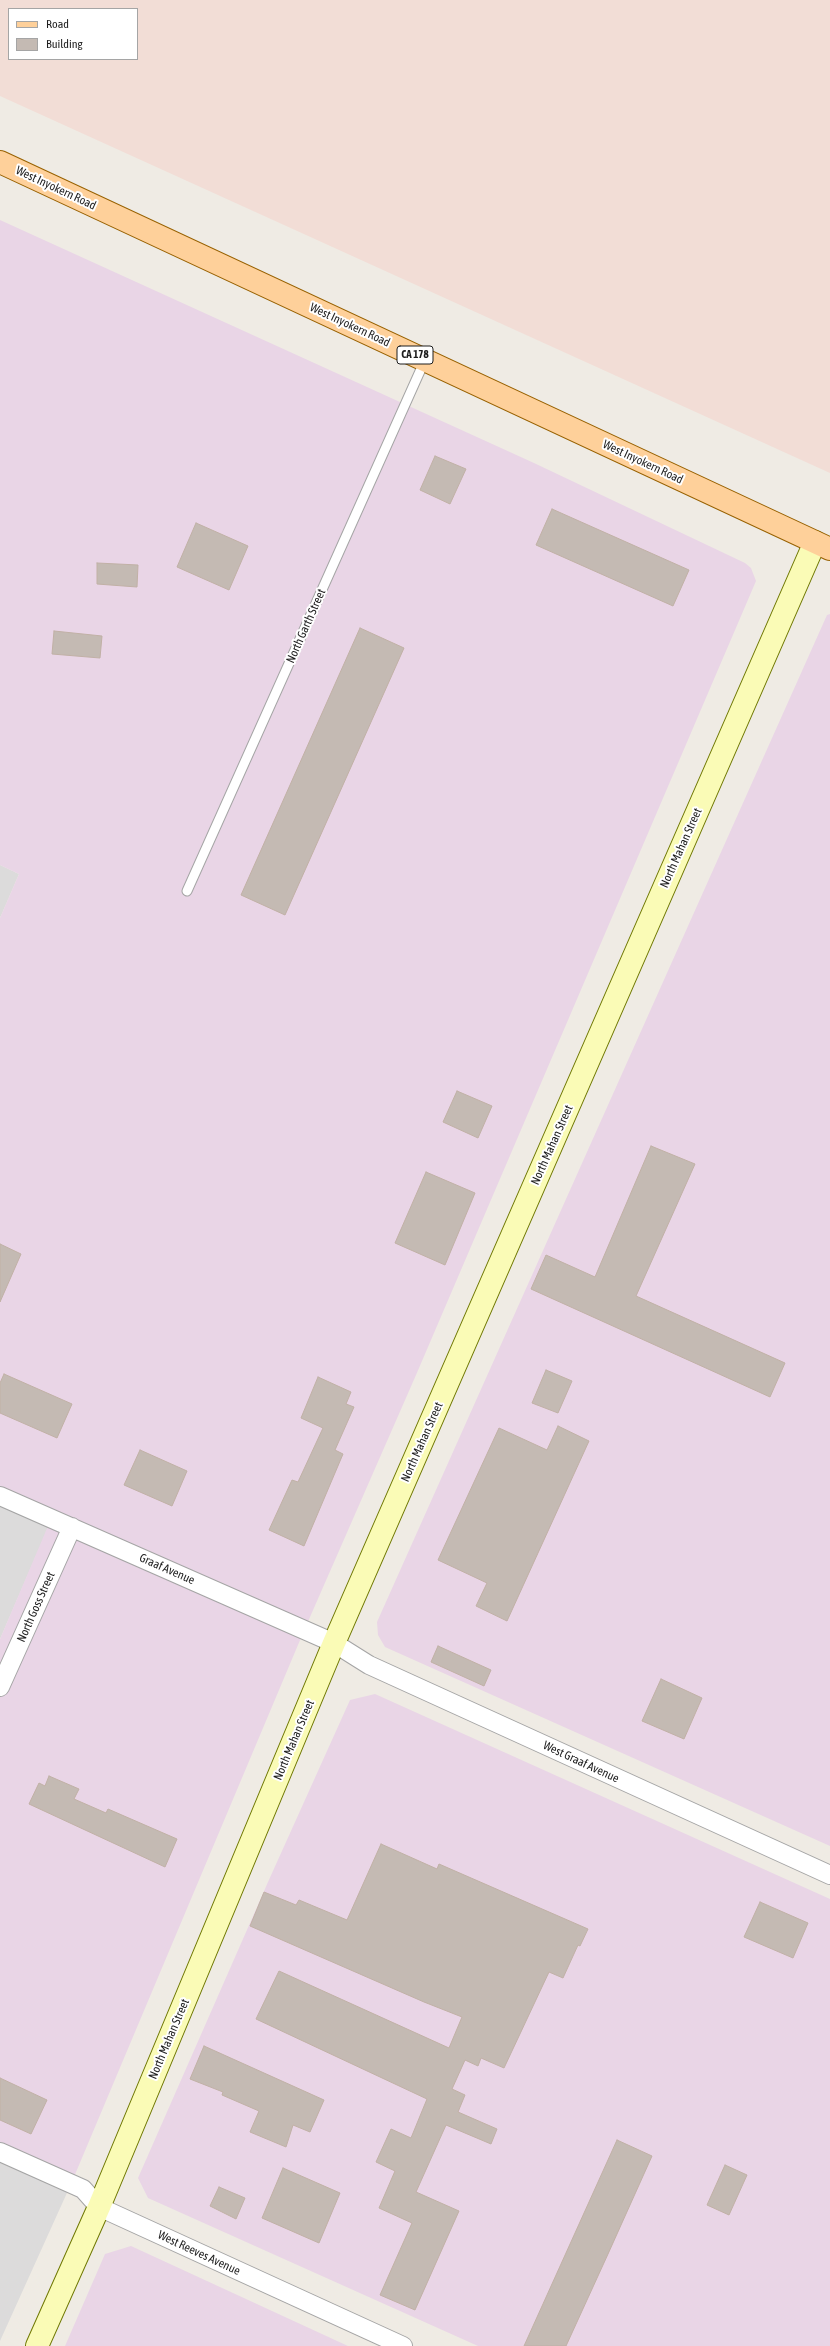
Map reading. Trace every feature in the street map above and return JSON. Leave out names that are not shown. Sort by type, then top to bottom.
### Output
[{"type":"main road","name":"West Inyokern Road","points":[[0,162],[822,545]]},
{"type":"street","name":"North Mahan Street","points":[[37,2346],[99,2207],[334,1643],[822,545]]},
{"type":"street","name":"Graaf Avenue","points":[[0,1496],[334,1643]]},
{"type":"street","name":"North Goss Street","points":[[0,1687],[72,1527]]},
{"type":"street","name":"West Graaf Avenue","points":[[334,1643],[369,1665],[830,1875]]},
{"type":"street","name":"West Reeves Avenue","points":[[0,2152],[83,2189],[99,2207],[402,2346]]},
{"type":"lane","name":"North Garth Street","points":[[187,891],[426,360]]},
{"type":"shaded area","points":[[0,0],[830,0],[830,473],[0,96]]},
{"type":"shaded area","points":[[0,220],[534,463],[745,563],[751,568],[756,581],[416,1375],[303,1633],[71,2184],[0,2151],[0,1639],[48,1526],[0,1504],[0,918],[19,874],[0,865]]},
{"type":"shaded area","points":[[830,614],[830,1846],[385,1647],[378,1635],[377,1622],[827,615]]},
{"type":"shaded area","points":[[0,865],[19,874],[0,918]]},
{"type":"shaded area","points":[[0,1504],[49,1526],[0,1639]]},
{"type":"shaded area","points":[[375,1694],[830,1899],[830,2346],[478,2346],[148,2198],[138,2178],[268,1882],[350,1700]]},
{"type":"shaded area","points":[[0,2151],[71,2184],[0,2341]]},
{"type":"shaded area","points":[[131,2246],[348,2346],[65,2346],[105,2254]]},
{"type":"building","points":[[435,456],[466,469],[450,504],[420,490]]},
{"type":"building","points":[[552,509],[689,570],[673,606],[536,545]]},
{"type":"building","points":[[196,523],[248,546],[229,590],[177,567]]},
{"type":"building","points":[[97,563],[138,565],[137,587],[97,584]]},
{"type":"building","points":[[360,628],[404,648],[285,915],[241,895]]},
{"type":"building","points":[[54,631],[102,636],[100,658],[52,654]]},
{"type":"building","points":[[457,1091],[492,1106],[478,1138],[443,1122]]},
{"type":"building","points":[[651,1146],[695,1164],[636,1296],[785,1363],[770,1397],[531,1289],[546,1255],[595,1277]]},
{"type":"building","points":[[426,1172],[475,1193],[445,1265],[395,1243]]},
{"type":"building","points":[[0,1244],[21,1254],[0,1302]]},
{"type":"building","points":[[546,1370],[572,1381],[558,1413],[532,1403]]},
{"type":"building","points":[[4,1374],[72,1404],[57,1438],[0,1413],[0,1383]]},
{"type":"building","points":[[318,1377],[351,1392],[346,1404],[354,1407],[335,1450],[343,1454],[304,1546],[269,1530],[292,1480],[298,1482],[323,1428],[301,1418]]},
{"type":"building","points":[[558,1426],[589,1441],[507,1621],[476,1606],[487,1583],[438,1560],[499,1428],[547,1450]]},
{"type":"building","points":[[140,1450],[187,1471],[172,1506],[124,1485]]},
{"type":"building","points":[[438,1646],[491,1670],[484,1686],[431,1662]]},
{"type":"building","points":[[661,1679],[702,1698],[684,1739],[642,1721]]},
{"type":"building","points":[[49,1776],[79,1789],[74,1799],[106,1813],[108,1809],[177,1839],[165,1867],[29,1804],[39,1783],[45,1786]]},
{"type":"building","points":[[381,1844],[437,1869],[439,1864],[588,1929],[580,1946],[578,1945],[563,1978],[549,1972],[504,2068],[481,2058],[478,2066],[465,2060],[452,2089],[465,2095],[458,2112],[497,2129],[491,2144],[446,2125],[416,2192],[459,2211],[415,2310],[380,2295],[412,2223],[379,2208],[395,2171],[376,2162],[391,2129],[411,2138],[427,2099],[256,2019],[279,1971],[449,2048],[462,2017],[424,2002],[250,1926],[264,1892],[296,1905],[299,1900],[347,1920]]},
{"type":"building","points":[[760,1902],[808,1923],[793,1958],[744,1937]]},
{"type":"building","points":[[204,2046],[324,2100],[310,2132],[293,2125],[286,2147],[250,2132],[259,2111],[222,2095],[223,2092],[190,2079]]},
{"type":"building","points":[[0,2078],[47,2100],[31,2134],[0,2120]]},
{"type":"building","points":[[617,2140],[652,2156],[608,2254],[566,2346],[524,2346]]},
{"type":"building","points":[[725,2165],[747,2175],[729,2215],[707,2205]]},
{"type":"building","points":[[283,2168],[340,2193],[319,2243],[262,2218]]},
{"type":"building","points":[[219,2187],[245,2198],[236,2219],[210,2206]]}]
